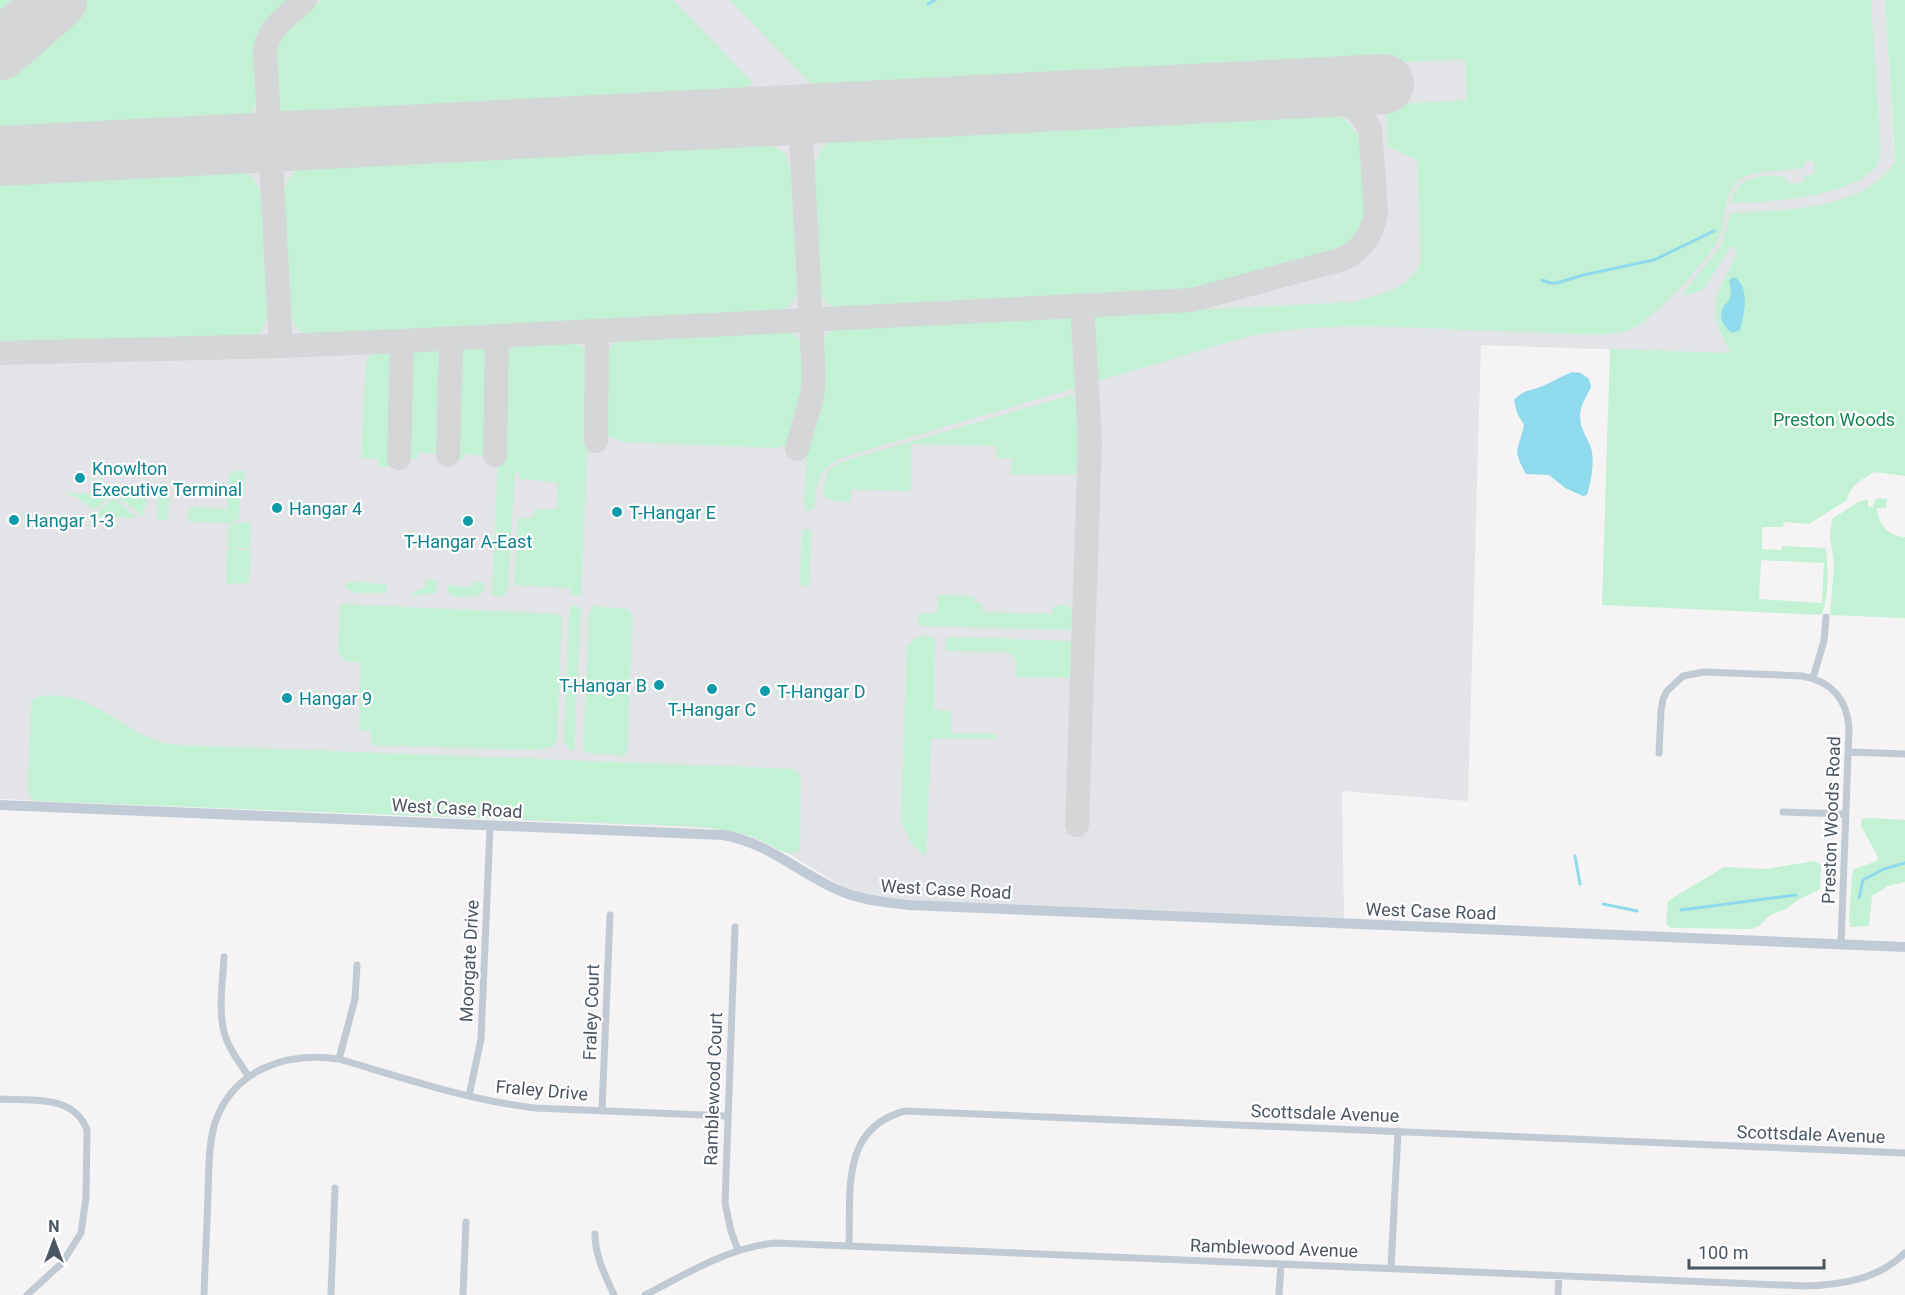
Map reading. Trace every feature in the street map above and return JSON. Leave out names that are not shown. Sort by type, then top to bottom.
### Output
[{"type":"main road","name":"West Case Road","points":[[0,805],[735,837],[766,849],[845,893],[869,900],[900,904],[1905,947]]},
{"type":"street","points":[[1659,753],[1660,711],[1663,699],[1667,691],[1683,676],[1704,672],[1813,678],[1824,641],[1826,617]]},
{"type":"street","name":"Preston Woods Road","points":[[1813,678],[1832,688],[1845,707],[1850,728],[1841,944]]},
{"type":"street","points":[[1850,752],[1905,754]]},
{"type":"street","points":[[1784,812],[1846,814]]},
{"type":"street","name":"Moorgate Drive","points":[[469,1096],[481,1039],[490,827]]},
{"type":"street","name":"Fraley Court","points":[[602,1111],[610,915]]},
{"type":"street","name":"Ramblewood Court","points":[[735,927],[725,1203],[738,1250]]},
{"type":"street","points":[[224,957],[221,1006],[224,1033],[249,1077]]},
{"type":"street","points":[[339,1059],[355,999],[357,965]]},
{"type":"street","name":"Fraley Drive","points":[[204,1295],[209,1159],[215,1124],[237,1087],[270,1065],[287,1060],[323,1057],[339,1059],[506,1105],[727,1116]]},
{"type":"street","points":[[0,1099],[59,1103],[74,1111],[87,1130],[86,1197],[81,1233],[62,1263],[27,1295]]},
{"type":"street","name":"Scottsdale Avenue","points":[[849,1245],[852,1172],[860,1142],[879,1122],[905,1111],[1905,1153]]},
{"type":"street","points":[[1391,1268],[1398,1131]]},
{"type":"street","points":[[332,1295],[335,1188]]},
{"type":"street","points":[[463,1295],[466,1222]]},
{"type":"street","points":[[595,1234],[598,1257],[614,1295]]},
{"type":"street","name":"Ramblewood Avenue","points":[[645,1295],[738,1250],[776,1243],[1806,1286],[1855,1281],[1876,1272],[1905,1253]]},
{"type":"street","points":[[1279,1295],[1281,1264]]},
{"type":"street","points":[[1558,1295],[1559,1276]]},
{"type":"shaded area","points":[[0,0],[1885,0],[1896,185],[1814,356],[1481,345],[1468,801],[1342,791],[1344,919],[888,899],[845,888],[789,854],[750,836],[711,828],[0,799]]},
{"type":"green space","points":[[0,0],[25,0],[0,22]]},
{"type":"green space","points":[[88,0],[289,0],[266,22],[256,42],[254,54],[256,101],[253,112],[246,122],[0,135],[0,76]]},
{"type":"green space","points":[[321,0],[673,0],[752,82],[745,93],[293,119],[283,114],[277,102],[274,73],[275,52],[279,38],[288,27]]},
{"type":"green space","points":[[730,0],[1871,0],[1881,152],[1876,167],[1862,178],[1827,192],[1786,199],[1731,203],[1740,185],[1754,178],[1779,176],[1791,184],[1804,182],[1805,176],[1815,174],[1814,161],[1805,162],[1803,168],[1759,173],[1737,181],[1729,193],[1720,236],[1705,259],[1665,303],[1639,325],[1629,330],[1608,334],[1583,334],[1356,327],[1284,331],[1249,336],[844,457],[823,472],[816,490],[814,508],[807,511],[804,508],[807,450],[822,383],[820,345],[828,333],[836,328],[1354,302],[1385,293],[1403,284],[1416,270],[1421,260],[1417,160],[1388,146],[1386,105],[1467,100],[1465,59],[825,93],[816,89]]},
{"type":"green space","name":"Preston Woods","points":[[1885,0],[1905,0],[1905,476],[1874,472],[1854,487],[1847,500],[1809,524],[1784,522],[1783,527],[1762,527],[1762,549],[1782,550],[1782,546],[1826,548],[1827,590],[1822,615],[1602,605],[1610,349],[1730,353],[1717,323],[1715,305],[1720,288],[1736,256],[1733,246],[1704,289],[1691,294],[1682,294],[1721,246],[1731,213],[1774,211],[1821,205],[1844,199],[1865,190],[1882,177],[1895,161]],"holes":[[[1761,560],[1824,563],[1822,603],[1759,599]]]},
{"type":"green space","points":[[1325,108],[1345,119],[1361,138],[1365,218],[1354,237],[1341,247],[1201,288],[835,307],[825,302],[820,287],[813,172],[822,150],[840,133]]},
{"type":"green space","points":[[763,138],[786,155],[793,178],[798,293],[786,310],[332,334],[305,333],[292,320],[289,312],[282,199],[292,175],[312,160]]},
{"type":"green space","points":[[232,164],[252,177],[261,192],[268,312],[264,326],[257,334],[254,336],[0,342],[0,176]]},
{"type":"green space","points":[[785,331],[795,336],[802,344],[807,367],[795,433],[792,440],[786,444],[777,448],[624,442],[609,436],[604,430],[605,364],[606,355],[611,346],[624,340]]},
{"type":"green space","points":[[573,342],[584,348],[591,367],[581,596],[571,595],[571,588],[514,585],[518,518],[534,518],[535,509],[557,509],[558,482],[519,479],[519,473],[515,472],[508,588],[504,596],[492,596],[502,359],[511,348],[517,346]]},
{"type":"green space","points":[[465,348],[485,350],[493,360],[491,451],[488,456],[464,454],[463,460],[456,460],[453,456],[456,362],[458,354]]},
{"type":"green space","points":[[436,350],[443,354],[446,362],[444,455],[418,452],[417,459],[405,458],[407,362],[414,352]]},
{"type":"green space","points":[[377,352],[389,355],[396,365],[394,462],[390,466],[379,466],[379,459],[361,458],[366,362]]},
{"type":"green space","points":[[1074,396],[1078,424],[1078,468],[1073,475],[1011,475],[1012,459],[996,458],[996,446],[911,444],[911,488],[909,491],[851,489],[850,502],[828,499],[823,493],[827,473],[844,461]]},
{"type":"green space","points":[[245,471],[244,494],[240,494],[239,519],[228,525],[228,523],[188,521],[189,507],[227,509],[229,473]]},
{"type":"green space","points":[[130,487],[147,488],[146,508],[143,508],[143,514],[146,515],[144,517],[118,497],[118,493],[130,493]]},
{"type":"green space","points":[[68,493],[108,494],[108,498],[94,510]]},
{"type":"green space","points":[[158,493],[169,493],[168,520],[157,519]]},
{"type":"green space","points":[[1887,499],[1886,508],[1877,508],[1879,520],[1889,532],[1905,537],[1905,618],[1830,615],[1834,565],[1830,536],[1832,519],[1860,501],[1868,500],[1868,507],[1873,507],[1874,500]]},
{"type":"green space","points":[[111,500],[116,500],[137,518],[99,517],[98,512]]},
{"type":"green space","points":[[239,522],[238,548],[228,548],[228,527]]},
{"type":"green space","points":[[240,522],[251,524],[250,548],[239,548]]},
{"type":"green space","points":[[807,528],[812,533],[809,584],[805,587],[800,583],[802,531]]},
{"type":"green space","points":[[227,549],[251,550],[249,583],[226,584]]},
{"type":"green space","points":[[426,579],[438,581],[436,593],[414,596],[412,594],[426,586]]},
{"type":"green space","points":[[349,582],[386,584],[387,586],[385,593],[357,593],[346,589],[346,584]]},
{"type":"green space","points":[[473,582],[484,583],[484,589],[479,596],[454,597],[448,592],[449,585],[472,588]]},
{"type":"green space","points":[[938,595],[974,596],[974,602],[982,603],[982,612],[1052,614],[1052,609],[1062,604],[1072,609],[1073,625],[1071,630],[921,626],[917,620],[919,614],[937,613]]},
{"type":"green space","points":[[340,604],[559,614],[562,618],[557,740],[553,746],[538,750],[371,745],[371,731],[359,731],[361,662],[347,662],[338,653]]},
{"type":"green space","points":[[593,606],[628,609],[633,617],[627,753],[624,756],[583,752],[589,614]]},
{"type":"green space","points":[[570,607],[581,608],[574,749],[572,752],[564,739],[569,616]]},
{"type":"green space","points":[[921,636],[935,638],[934,710],[951,711],[951,733],[996,734],[996,739],[931,738],[926,857],[911,843],[901,820],[907,647],[915,638]]},
{"type":"green space","points":[[949,637],[1069,641],[1072,643],[1071,678],[1016,677],[1016,662],[1011,654],[1007,652],[948,651],[945,649],[945,642]]},
{"type":"green space","points":[[40,696],[73,698],[99,709],[152,739],[179,745],[793,769],[801,776],[800,847],[799,851],[790,853],[736,832],[687,826],[35,801],[30,797],[28,786],[31,706],[32,701]]},
{"type":"green space","points":[[1862,819],[1905,820],[1905,882],[1888,886],[1872,896],[1869,926],[1851,927],[1849,920],[1854,869],[1877,861],[1878,857],[1861,826]]},
{"type":"green space","points":[[1815,861],[1821,865],[1820,889],[1786,909],[1770,915],[1759,926],[1752,929],[1670,928],[1666,923],[1668,901],[1724,867],[1766,869]]},
{"type":"water","points":[[1734,277],[1743,287],[1745,302],[1740,330],[1733,333],[1725,326],[1721,315],[1730,298],[1729,280]]},
{"type":"water","points":[[1572,372],[1581,373],[1589,379],[1591,387],[1580,413],[1581,426],[1591,448],[1593,459],[1587,495],[1583,496],[1565,488],[1549,475],[1526,474],[1517,454],[1524,425],[1517,413],[1514,400],[1525,392]]},
{"type":"waterway","points":[[928,4],[935,0]]},
{"type":"waterway","points":[[1542,280],[1557,283],[1654,260],[1714,231]]},
{"type":"waterway","points":[[1575,856],[1580,884]]},
{"type":"waterway","points":[[1859,898],[1863,880],[1884,869],[1905,863]]},
{"type":"waterway","points":[[1681,910],[1796,895]]},
{"type":"waterway","points":[[1603,904],[1637,911]]},
{"type":"taxiway","points":[[281,346],[265,50],[275,28],[305,0]]},
{"type":"taxiway","points":[[0,353],[402,341],[1192,300],[1340,260],[1354,252],[1365,241],[1376,211],[1370,128],[1357,110],[1324,88]]},
{"type":"taxiway","points":[[797,449],[812,396],[814,378],[800,116]]},
{"type":"taxiway","points":[[1077,825],[1090,439],[1082,305]]},
{"type":"taxiway","points":[[596,441],[597,331]]},
{"type":"taxiway","points":[[495,455],[497,336]]},
{"type":"taxiway","points":[[448,455],[451,338]]},
{"type":"taxiway","points":[[399,458],[402,341]]},
{"type":"runway","points":[[0,50],[57,0]]},
{"type":"runway","points":[[0,156],[1384,84]]},
{"type":"place","name":"Knowlton Executive Terminal","points":[[80,478]]},
{"type":"place","name":"Hangar 4","points":[[277,508]]},
{"type":"place","name":"T-Hangar E","points":[[617,512]]},
{"type":"place","name":"Hangar 1-3","points":[[14,520]]},
{"type":"place","name":"T-Hangar A-East","points":[[468,521]]},
{"type":"place","name":"T-Hangar B","points":[[659,685]]},
{"type":"place","name":"T-Hangar C","points":[[712,689]]},
{"type":"place","name":"T-Hangar D","points":[[765,691]]},
{"type":"place","name":"Hangar 9","points":[[287,698]]}]
